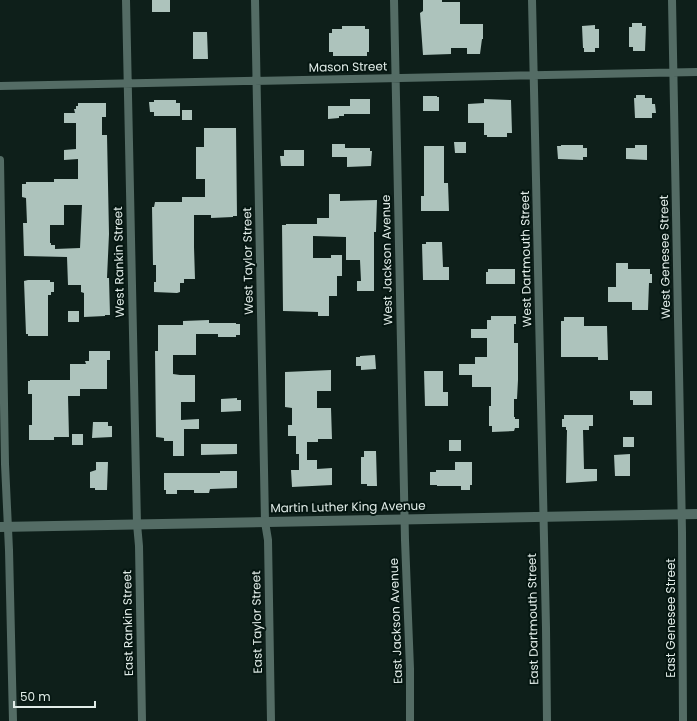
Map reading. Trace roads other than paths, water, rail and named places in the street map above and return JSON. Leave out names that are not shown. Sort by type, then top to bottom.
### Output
[{"type":"street","name":"West Rankin Street","points":[[126,0],[137,524]]},
{"type":"street","name":"West Taylor Street","points":[[255,0],[265,522]]},
{"type":"street","name":"West Jackson Avenue","points":[[394,0],[404,519]]},
{"type":"street","name":"West Dartmouth Street","points":[[532,0],[543,517]]},
{"type":"street","name":"West Genesee Street","points":[[672,0],[682,514]]},
{"type":"street","name":"Mason Street","points":[[0,86],[697,72]]},
{"type":"street","points":[[0,160],[5,457],[4,527],[9,550],[13,721]]},
{"type":"street","name":"East Genesee Street","points":[[682,514],[683,721]]},
{"type":"street","name":"Martin Luther King Avenue","points":[[4,527],[697,514]]},
{"type":"street","name":"East Dartmouth Street","points":[[543,517],[547,721]]},
{"type":"street","name":"East Jackson Avenue","points":[[404,519],[410,669],[410,721]]},
{"type":"street","name":"East Taylor Street","points":[[265,522],[268,540],[271,721]]},
{"type":"street","name":"East Rankin Street","points":[[137,524],[139,546],[142,721]]}]
